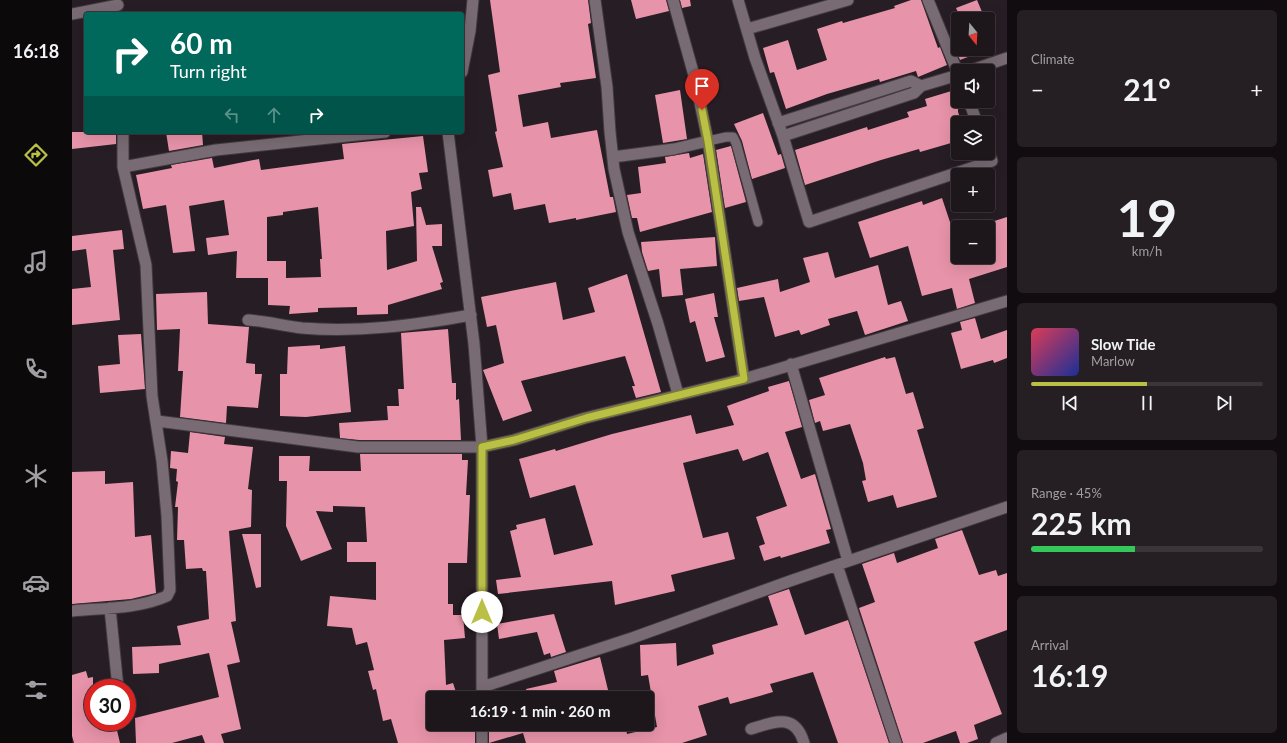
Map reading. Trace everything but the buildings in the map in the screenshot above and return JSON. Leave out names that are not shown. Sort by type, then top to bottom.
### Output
[{"type":"street","points":[[464,62],[470,31],[473,0]]},
{"type":"street","points":[[595,0],[607,87],[613,157],[628,232],[658,324],[678,394]]},
{"type":"street","points":[[674,0],[695,79],[708,141],[744,379]]},
{"type":"street","points":[[738,0],[783,136],[809,222],[992,160]]},
{"type":"street","points":[[747,29],[848,0]]},
{"type":"street","points":[[928,0],[954,64]]},
{"type":"street","points":[[72,14],[118,6]]},
{"type":"street","points":[[989,64],[1007,58]]},
{"type":"street","points":[[783,136],[914,93],[921,86],[951,76]]},
{"type":"street","points":[[778,123],[911,81],[921,86]]},
{"type":"street","points":[[72,611],[110,608],[157,600],[167,596],[170,590],[167,516],[157,421],[152,396],[146,265],[123,167],[123,134]]},
{"type":"street","points":[[123,167],[216,150],[365,134]]},
{"type":"street","points":[[448,134],[471,315],[482,447],[482,691]]},
{"type":"street","points":[[613,157],[674,148],[708,141]]},
{"type":"street","points":[[157,421],[358,447],[482,447],[678,394],[744,379],[1007,301]]},
{"type":"street","points":[[248,320],[302,328],[356,329],[396,326],[471,315]]},
{"type":"street","points":[[791,364],[848,560]]},
{"type":"street","points":[[487,691],[848,560],[1007,507]]},
{"type":"street","points":[[837,564],[896,743]]},
{"type":"street","points":[[110,608],[117,679]]},
{"type":"street","points":[[751,729],[776,722],[787,721],[796,727],[804,743]]},
{"type":"street","points":[[482,731],[482,743]]},
{"type":"street","points":[[996,743],[1007,738]]},
{"type":"lane","points":[[708,141],[733,137],[758,222]]},
{"type":"route","points":[[482,612],[482,447],[514,440],[548,428],[678,394],[744,379],[702,110]]}]
